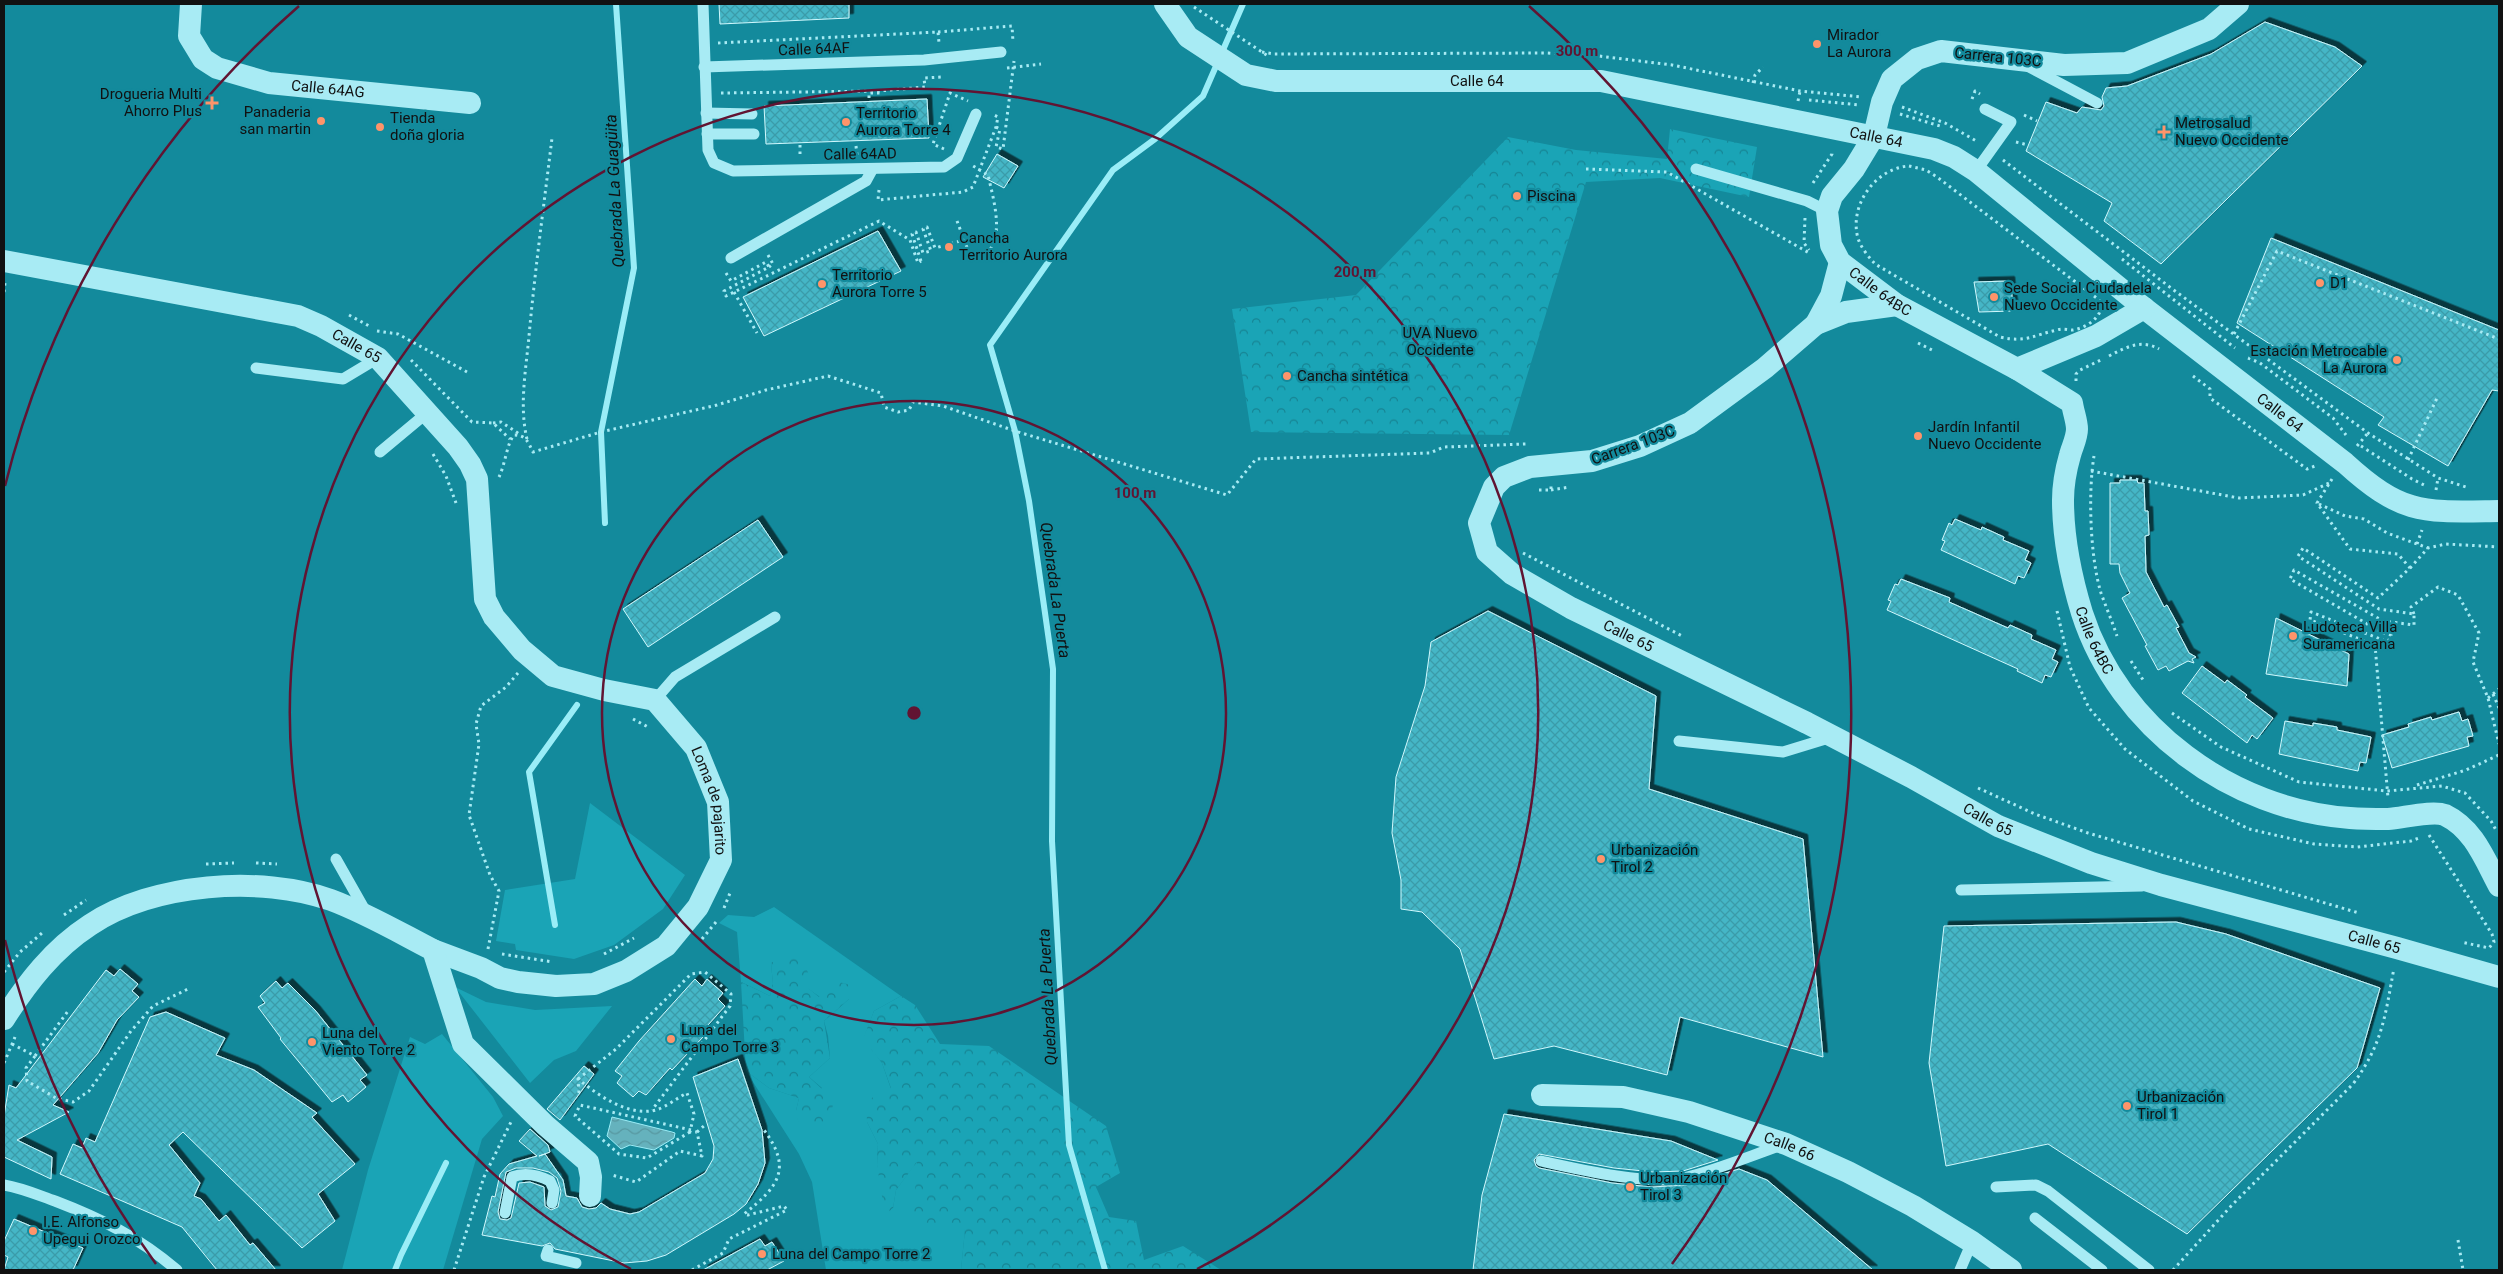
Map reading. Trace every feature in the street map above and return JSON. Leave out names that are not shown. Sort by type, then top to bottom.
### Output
[{"type":"street","name":"Calle 64AG","points":[[191,4],[189,36],[203,60],[217,68],[269,83],[470,102]]},
{"type":"street","name":"Calle 64","points":[[1165,4],[1188,37],[1246,75],[1276,81],[1601,81],[1874,136],[1934,149],[1954,157],[1985,159],[2144,308],[2345,463],[2376,490],[2402,505],[2451,512],[2499,510]]},
{"type":"street","name":"Carrera 103C","points":[[1827,211],[1832,196],[1854,169],[1874,136],[1881,105],[1892,78],[1917,59],[1941,51],[2064,64],[2127,63],[2208,29],[2238,4]]},
{"type":"street","points":[[1816,324],[1831,296],[1840,262],[1831,245],[1827,211]]},
{"type":"street","name":"Calle 65","points":[[4,260],[298,316],[381,348],[428,412],[458,447],[470,464],[477,479],[484,598],[517,659]]},
{"type":"street","name":"Calle 64BC","points":[[1840,262],[1896,305],[2017,369],[2072,403],[2077,430],[2067,465],[2063,500],[2068,555],[2082,613],[2098,652],[2127,697],[2156,730],[2183,754],[2213,774],[2240,790],[2267,802],[2327,816],[2390,819],[2442,814],[2461,824],[2473,839],[2499,886]]},
{"type":"street","points":[[1816,324],[1846,312],[1896,305]]},
{"type":"street","points":[[2017,369],[2096,336],[2144,308]]},
{"type":"street","name":"Carrera 103C","points":[[1512,574],[1487,552],[1479,523],[1494,487],[1504,477],[1530,467],[1592,461],[1640,446],[1690,424],[1765,368],[1816,324]]},
{"type":"street","name":"Calle 65","points":[[1512,574],[1571,608],[1833,737],[1998,826],[2091,862],[2162,885],[2397,948],[2499,978]]},
{"type":"street","points":[[517,659],[553,676],[604,690],[655,700]]},
{"type":"street","name":"Loma de pajarito","points":[[11,1024],[24,987],[50,958],[90,925],[118,910],[148,899],[184,891],[224,886],[279,887],[330,900],[369,917],[433,950],[481,968],[500,978],[556,986],[594,984],[626,971],[666,946],[698,908],[721,860],[718,802],[696,748],[655,700]]},
{"type":"street","points":[[433,950],[463,1044],[545,1125],[577,1150],[588,1162],[591,1178],[598,1189]]},
{"type":"street","name":"Calle 66","points":[[1542,1095],[1623,1098],[1689,1112],[1786,1144],[1848,1172],[1914,1206],[1972,1242],[2011,1270]]},
{"type":"lane","points":[[703,4],[707,134],[754,134]]},
{"type":"lane","name":"Calle 64AF","points":[[704,67],[924,60],[1001,52]]},
{"type":"lane","points":[[2014,59],[2097,103]]},
{"type":"lane","points":[[1985,109],[2011,122],[1985,159]]},
{"type":"lane","name":"Calle 64AD","points":[[707,134],[708,150],[714,163],[733,171],[872,170],[944,167],[957,158],[980,112]]},
{"type":"lane","points":[[706,114],[752,114]]},
{"type":"lane","points":[[1696,169],[1807,200],[1827,211]]},
{"type":"lane","points":[[731,258],[866,181],[872,170]]},
{"type":"lane","points":[[256,368],[344,380],[381,348]]},
{"type":"lane","points":[[380,452],[428,412]]},
{"type":"lane","points":[[655,700],[675,677],[775,617]]},
{"type":"lane","points":[[1679,740],[1783,752],[1833,737]]},
{"type":"lane","points":[[336,859],[369,917]]},
{"type":"lane","points":[[1961,890],[2162,885]]},
{"type":"lane","points":[[1541,1161],[1580,1170],[1652,1179],[1683,1178],[1786,1144]]},
{"type":"lane","points":[[505,1213],[512,1177],[520,1174],[540,1176],[550,1180],[554,1190],[552,1203]]},
{"type":"lane","points":[[4,1185],[18,1187],[97,1217],[148,1246],[177,1270]]},
{"type":"lane","points":[[1996,1187],[2036,1185],[2048,1190],[2149,1270]]},
{"type":"lane","points":[[2035,1218],[2102,1270]]},
{"type":"lane","points":[[1960,1270],[1972,1242]]},
{"type":"lane","points":[[548,1250],[546,1256],[576,1263]]},
{"type":"path","points":[[1201,11],[1272,59]]},
{"type":"path","points":[[713,44],[938,32],[941,77],[924,78],[925,87],[880,91],[880,93],[869,94],[869,98]]},
{"type":"path","points":[[1609,63],[1644,67]]},
{"type":"path","points":[[996,127],[1000,129],[996,147],[1003,149],[1014,67],[1041,64]]},
{"type":"path","points":[[1753,83],[1755,75],[1763,67]]},
{"type":"path","points":[[938,153],[945,153],[946,150],[933,144],[950,93],[971,102]]},
{"type":"path","points":[[1792,97],[1881,105],[1945,123],[1964,132],[1985,159],[2048,201]]},
{"type":"path","points":[[1881,105],[1927,121],[1970,142],[1985,159],[2234,334],[2408,460],[2438,478],[2467,488],[2475,488]]},
{"type":"path","points":[[873,188],[879,188],[878,200],[964,192],[973,187],[998,117],[980,112]]},
{"type":"path","points":[[552,138],[536,267],[525,379],[524,424],[527,440],[533,452],[600,432],[717,405],[766,390],[828,376],[881,393],[884,407],[898,412],[909,410],[913,402],[943,406],[1015,431],[1226,495],[1256,459],[1430,453],[1444,447],[1544,444],[1551,490],[1533,489]]},
{"type":"path","points":[[792,157],[800,157],[800,145]]},
{"type":"path","points":[[856,146],[856,155]]},
{"type":"path","points":[[847,156],[864,155]]},
{"type":"path","points":[[1909,166],[1926,170],[2098,299],[2102,307],[2096,318],[2089,324],[2072,330],[2056,330],[2024,340],[2000,337],[1875,264],[1861,245],[1857,235],[1860,203],[1872,185],[1893,168],[1909,166]]},
{"type":"path","points":[[958,221],[972,261],[982,259],[994,246],[996,226],[995,207],[988,175],[980,169]]},
{"type":"path","points":[[1586,169],[1667,172],[1812,254]]},
{"type":"path","points":[[765,250],[774,264],[724,291],[726,296],[879,221],[910,240],[918,263],[921,261],[912,234],[916,232],[923,253],[931,251],[923,229],[927,227],[935,248],[964,240]]},
{"type":"path","points":[[2234,334],[2277,251],[2499,339]]},
{"type":"path","points":[[2115,254],[2238,350]]},
{"type":"path","points":[[722,266],[731,282],[766,262],[769,267]]},
{"type":"path","points":[[4,292],[4,282],[13,284]]},
{"type":"path","points":[[734,292],[757,333]]},
{"type":"path","points":[[381,348],[377,331],[398,334],[467,372]]},
{"type":"path","points":[[2078,385],[2075,380],[2076,374],[2080,370],[2130,346],[2147,344],[2161,350]]},
{"type":"path","points":[[406,355],[432,378],[472,422],[501,422],[527,440]]},
{"type":"path","points":[[2245,356],[2252,362],[2260,363],[2333,418],[2352,440],[2412,479],[2436,489]]},
{"type":"path","points":[[2189,372],[2210,389],[2210,398],[2307,469],[2317,464],[2321,466]]},
{"type":"path","points":[[2408,460],[2437,398]]},
{"type":"path","points":[[493,423],[510,439]]},
{"type":"path","points":[[497,479],[505,463],[510,439],[514,435],[521,435]]},
{"type":"path","points":[[432,450],[446,476],[456,502],[456,512]]},
{"type":"path","points":[[2094,454],[2092,471],[2094,544],[2100,591],[2120,644]]},
{"type":"path","points":[[2067,465],[2239,498],[2303,494],[2330,482],[2317,503]]},
{"type":"path","points":[[2330,472],[2335,476]]},
{"type":"path","points":[[2317,503],[2345,516],[2364,519],[2386,533],[2428,548],[2446,544],[2499,547]]},
{"type":"path","points":[[2317,503],[2350,549],[2398,554],[2410,568]]},
{"type":"path","points":[[2372,524],[2374,518]]},
{"type":"path","points":[[2417,544],[2423,529]]},
{"type":"path","points":[[2414,614],[2379,609],[2298,556],[2303,548],[2378,598],[2428,548]]},
{"type":"path","points":[[1518,549],[1688,639]]},
{"type":"path","points":[[2390,819],[2375,645],[2310,620],[2311,612],[2388,642],[2390,635],[2381,632],[2290,579],[2294,570],[2383,621],[2414,625],[2414,614],[2411,608],[2438,587],[2458,595],[2479,633],[2473,662],[2488,698],[2499,744]]},
{"type":"path","points":[[2056,605],[2070,667],[2089,708],[2125,749],[2193,801],[2249,829],[2314,844],[2357,847],[2411,841],[2429,834],[2492,934],[2494,942],[2489,948],[2458,941]]},
{"type":"path","points":[[488,952],[499,891],[490,875],[469,814],[479,744],[476,724],[481,706],[506,687],[518,673],[517,659]]},
{"type":"path","points":[[2130,660],[2150,689]]},
{"type":"path","points":[[518,673],[523,677]]},
{"type":"path","points":[[2488,698],[2499,689]]},
{"type":"path","points":[[2493,694],[2499,708]]},
{"type":"path","points":[[2167,710],[2221,747],[2300,782],[2387,792],[2442,778],[2499,756]]},
{"type":"path","points":[[630,718],[652,729]]},
{"type":"path","points":[[1977,787],[2035,814],[2088,833],[2360,914]]},
{"type":"path","points":[[721,913],[731,890]]},
{"type":"path","points":[[697,945],[717,920]]},
{"type":"path","points":[[598,957],[642,934]]},
{"type":"path","points":[[2173,1270],[2232,1205],[2353,1084],[2369,1062],[2382,1034],[2397,948]]},
{"type":"path","points":[[498,953],[555,962]]},
{"type":"path","points":[[578,1079],[616,1049],[690,974],[705,972],[731,994],[730,1006],[652,1110]]},
{"type":"path","points":[[68,1011],[26,1068],[28,1081],[56,1098],[73,1102],[90,1091],[131,1031],[153,1006],[190,988]]},
{"type":"path","points":[[4,1063],[12,1044],[11,1024]]},
{"type":"path","points":[[12,1044],[35,1056]]},
{"type":"path","points":[[578,1079],[579,1093]]},
{"type":"path","points":[[578,1079],[600,1096],[638,1112],[652,1110],[687,1093],[694,1114],[691,1131],[647,1158],[619,1154],[575,1116],[576,1109],[580,1105],[691,1131],[696,1132],[705,1125]]},
{"type":"path","points":[[692,1270],[723,1253],[729,1239],[787,1210],[784,1206],[748,1215],[744,1214],[764,1198],[776,1183],[780,1161],[774,1143],[764,1130]]},
{"type":"path","points":[[598,1189],[609,1174],[636,1182],[680,1151],[702,1156],[696,1132]]},
{"type":"path","points":[[2458,1240],[2464,1270]]},
{"type":"green space","name":"UVA Nuevo Occidente","points":[[1670,129],[1757,147],[1749,197],[1660,178],[1586,182],[1509,435],[1251,432],[1232,309],[1356,295],[1508,137],[1576,150],[1667,159]]},
{"type":"green space","points":[[590,803],[685,875],[663,909],[614,945],[574,959],[516,950],[515,944],[496,941],[505,890],[575,879]]},
{"type":"green space","points":[[774,907],[901,996],[874,1011],[864,1038],[882,1063],[891,1089],[867,1122],[878,1144],[877,1165],[893,1208],[896,1190],[917,1161],[917,1172],[965,1230],[961,1270],[826,1270],[812,1182],[799,1154],[746,1071],[769,1088],[799,1098],[796,1111],[822,1088],[809,1077],[830,1058],[828,1036],[824,1021],[849,999],[820,997],[771,963],[773,984],[770,996],[741,982],[737,932],[719,923],[728,915],[754,917]]},
{"type":"green space","points":[[787,953],[802,958],[809,975],[803,984],[819,997],[831,980],[851,985],[849,999],[824,1021],[830,1058],[809,1077],[834,1100],[829,1123],[816,1125],[799,1124],[796,1111],[799,1098],[769,1088],[746,1071],[741,982],[770,996],[773,984],[771,963]]},
{"type":"green space","points":[[455,987],[486,1002],[535,1010],[612,1006],[576,1051],[554,1060],[530,1083]]},
{"type":"green space","points":[[901,996],[915,1005],[940,1044],[989,1046],[1106,1126],[1120,1173],[1096,1187],[1109,1217],[1136,1221],[1144,1260],[1183,1246],[1221,1270],[961,1270],[965,1230],[913,1221],[917,1162],[896,1190],[893,1208],[885,1215],[877,1165],[878,1144],[867,1122],[866,1101],[891,1088],[882,1063],[863,1039],[874,1011]]},
{"type":"green space","points":[[442,1034],[493,1097],[503,1116],[482,1139],[443,1270],[342,1270],[368,1170],[410,1037],[425,1044]]},
{"type":"water","points":[[612,1117],[675,1133],[674,1138],[654,1150],[630,1145],[621,1149],[607,1136]]},
{"type":"building","points":[[719,4],[849,4],[849,18],[720,24]]},
{"type":"building","name":"Metrosalud Nuevo Occidente","points":[[2265,22],[2335,47],[2362,66],[2161,264],[2104,221],[2112,203],[2026,151],[2046,102],[2077,113],[2082,107],[2101,110],[2104,106],[2102,97],[2106,88],[2127,86],[2211,54]]},
{"type":"building","name":"Territorio Aurora Torre 4","points":[[927,99],[929,138],[766,144],[764,106]]},
{"type":"building","points":[[997,154],[1018,166],[1004,188],[983,177]]},
{"type":"building","name":"Territorio Aurora Torre 5","points":[[878,231],[901,271],[764,336],[743,297]]},
{"type":"building","name":"Estación Metrocable La Aurora","points":[[2271,238],[2499,330],[2499,391],[2492,390],[2448,466],[2378,425],[2384,417],[2237,323]]},
{"type":"building","name":"Sede Social Ciudadela Nuevo Occidente","points":[[2010,281],[2014,311],[1979,312],[1974,282]]},
{"type":"building","points":[[2120,480],[2137,480],[2138,483],[2144,483],[2145,511],[2148,511],[2149,535],[2145,536],[2146,572],[2164,607],[2167,605],[2179,627],[2176,628],[2189,653],[2196,657],[2192,659],[2194,663],[2188,661],[2169,671],[2166,666],[2158,670],[2122,598],[2130,593],[2120,573],[2119,564],[2110,564],[2110,483],[2120,483]]},
{"type":"building","points":[[1955,519],[1981,530],[1982,527],[2004,537],[2003,540],[2029,551],[2025,560],[2031,563],[2024,578],[2018,576],[2015,584],[1941,550],[1945,541],[1942,540],[1949,523],[1952,525]]},
{"type":"building","points":[[758,520],[783,557],[648,647],[623,609]]},
{"type":"building","points":[[1901,579],[1950,598],[1949,602],[2008,628],[2010,625],[2032,635],[2031,639],[2056,650],[2052,659],[2058,662],[2051,677],[2045,675],[2042,683],[2017,671],[2018,669],[1887,610],[1891,601],[1888,600],[1895,584],[1898,585]]},
{"type":"building","name":"Urbanización Tirol 2","points":[[1488,611],[1656,696],[1649,789],[1803,839],[1823,1057],[1680,1017],[1667,1075],[1554,1046],[1494,1059],[1460,949],[1422,912],[1401,909],[1401,880],[1392,833],[1396,777],[1425,686],[1431,642]]},
{"type":"building","name":"Ludoteca Villa Suramericana","points":[[2276,618],[2349,654],[2347,686],[2266,674]]},
{"type":"building","points":[[2202,666],[2225,683],[2227,680],[2247,695],[2245,697],[2273,718],[2257,739],[2252,735],[2247,743],[2182,693]]},
{"type":"building","points":[[2459,712],[2462,721],[2468,719],[2473,736],[2467,737],[2469,746],[2392,768],[2382,735],[2409,727],[2408,724],[2431,717],[2432,720]]},
{"type":"building","points":[[2285,721],[2313,726],[2313,723],[2337,727],[2337,730],[2371,737],[2366,763],[2360,762],[2358,771],[2279,754]]},
{"type":"building","name":"Urbanización Tirol 1","points":[[2176,922],[2226,934],[2380,988],[2357,1068],[2187,1234],[2048,1144],[1946,1166],[1929,1063],[1944,926]]},
{"type":"building","points":[[120,969],[138,984],[132,991],[139,997],[117,1020],[98,1053],[53,1105],[69,1112],[17,1140],[52,1157],[51,1179],[4,1157],[4,1116],[9,1085],[16,1088],[106,970],[114,976]]},
{"type":"building","name":"Luna del Campo Torre 3","points":[[695,979],[702,986],[707,979],[723,993],[718,999],[725,1006],[700,1034],[703,1037],[672,1070],[670,1068],[646,1095],[639,1091],[633,1097],[617,1083],[622,1076],[615,1071],[639,1041]]},
{"type":"building","name":"Luna del Viento Torre 2","points":[[276,981],[282,988],[288,983],[315,1010],[367,1075],[360,1080],[366,1087],[348,1102],[343,1095],[332,1102],[280,1039],[258,1007],[265,1003],[260,996]]},
{"type":"building","points":[[166,1012],[225,1038],[216,1055],[254,1070],[317,1113],[312,1117],[355,1164],[318,1194],[335,1221],[302,1248],[183,1132],[169,1145],[200,1183],[194,1196],[201,1199],[219,1221],[226,1215],[250,1245],[253,1243],[276,1270],[217,1270],[182,1227],[60,1174],[73,1144],[82,1148],[86,1138],[95,1142],[150,1017]]},
{"type":"building","points":[[738,1059],[762,1130],[765,1163],[758,1184],[746,1204],[734,1214],[666,1255],[647,1261],[624,1263],[555,1249],[550,1243],[542,1246],[482,1235],[492,1196],[495,1197],[500,1174],[509,1164],[537,1156],[519,1141],[530,1129],[548,1145],[550,1152],[539,1156],[545,1154],[563,1180],[566,1196],[577,1198],[582,1207],[589,1209],[596,1208],[601,1203],[610,1209],[630,1214],[639,1212],[705,1173],[713,1159],[714,1146],[693,1077]],"holes":[[[516,1168],[533,1168],[549,1172],[557,1178],[561,1191],[558,1207],[551,1210],[545,1206],[544,1187],[530,1182],[519,1183],[511,1218],[507,1220],[500,1219],[498,1212],[506,1172]]]},
{"type":"building","points":[[584,1066],[594,1074],[560,1120],[547,1109]]},
{"type":"building","name":"Urbanización Tirol 3","points":[[1504,1114],[1671,1141],[1718,1160],[1683,1171],[1653,1172],[1614,1168],[1539,1154],[1534,1160],[1539,1168],[1612,1183],[1652,1187],[1686,1185],[1739,1169],[1767,1180],[1873,1270],[1473,1270],[1482,1195]]},
{"type":"building","points":[[14,1219],[83,1248],[73,1270],[4,1270],[8,1257],[4,1255],[4,1241]]},
{"type":"building","name":"Luna del Campo Torre 2","points":[[760,1239],[765,1246],[772,1242],[784,1261],[767,1270],[703,1270]]},
{"type":"waterway","name":"Quebrada La Guagüita","points":[[605,523],[601,432],[634,268],[616,4]]},
{"type":"waterway","name":"Quebrada La Puerta","points":[[1105,1270],[1069,1145],[1052,841],[1053,669],[1029,501],[1015,431],[990,345],[1113,170],[1155,139],[1203,96],[1243,4]]},
{"type":"waterway","name":"Quebrada La Guagüita","points":[[555,925],[529,772],[577,705]]},
{"type":"waterway","name":"Quebrada La Guagüita","points":[[395,1270],[446,1163]]},
{"type":"place","name":"Mirador La Aurora","points":[[1817,44]]},
{"type":"place","name":"Drogueria Multi Ahorro Plus","points":[[212,103]]},
{"type":"place","name":"Panaderia san martin","points":[[321,121]]},
{"type":"place","name":"Territorio Aurora Torre 4","points":[[846,122]]},
{"type":"place","name":"Tienda doña gloria","points":[[380,127]]},
{"type":"place","name":"Metrosalud Nuevo Occidente","points":[[2164,132]]},
{"type":"place","name":"Piscina","points":[[1517,196]]},
{"type":"place","name":"Cancha Territorio Aurora","points":[[949,247]]},
{"type":"place","name":"D1","points":[[2320,283]]},
{"type":"place","name":"Territorio Aurora Torre 5","points":[[822,284]]},
{"type":"place","name":"Sede Social Ciudadela Nuevo Occidente","points":[[1994,297]]},
{"type":"place","name":"Estación Metrocable La Aurora","points":[[2397,360]]},
{"type":"place","name":"Cancha sintética","points":[[1287,376]]},
{"type":"place","name":"Jardín Infantil Nuevo Occidente","points":[[1918,436]]},
{"type":"place","name":"Ludoteca Villa Suramericana","points":[[2293,636]]},
{"type":"place","name":"Urbanización Tirol 2","points":[[1601,859]]},
{"type":"place","name":"Luna del Campo Torre 3","points":[[671,1039]]},
{"type":"place","name":"Luna del Viento Torre 2","points":[[312,1042]]},
{"type":"place","name":"Urbanización Tirol 1","points":[[2127,1106]]},
{"type":"place","name":"Urbanización Tirol 3","points":[[1630,1187]]},
{"type":"place","name":"I.E. Alfonso Upegui Orozco","points":[[33,1231]]},
{"type":"place","name":"Luna del Campo Torre 2","points":[[762,1254]]}]
